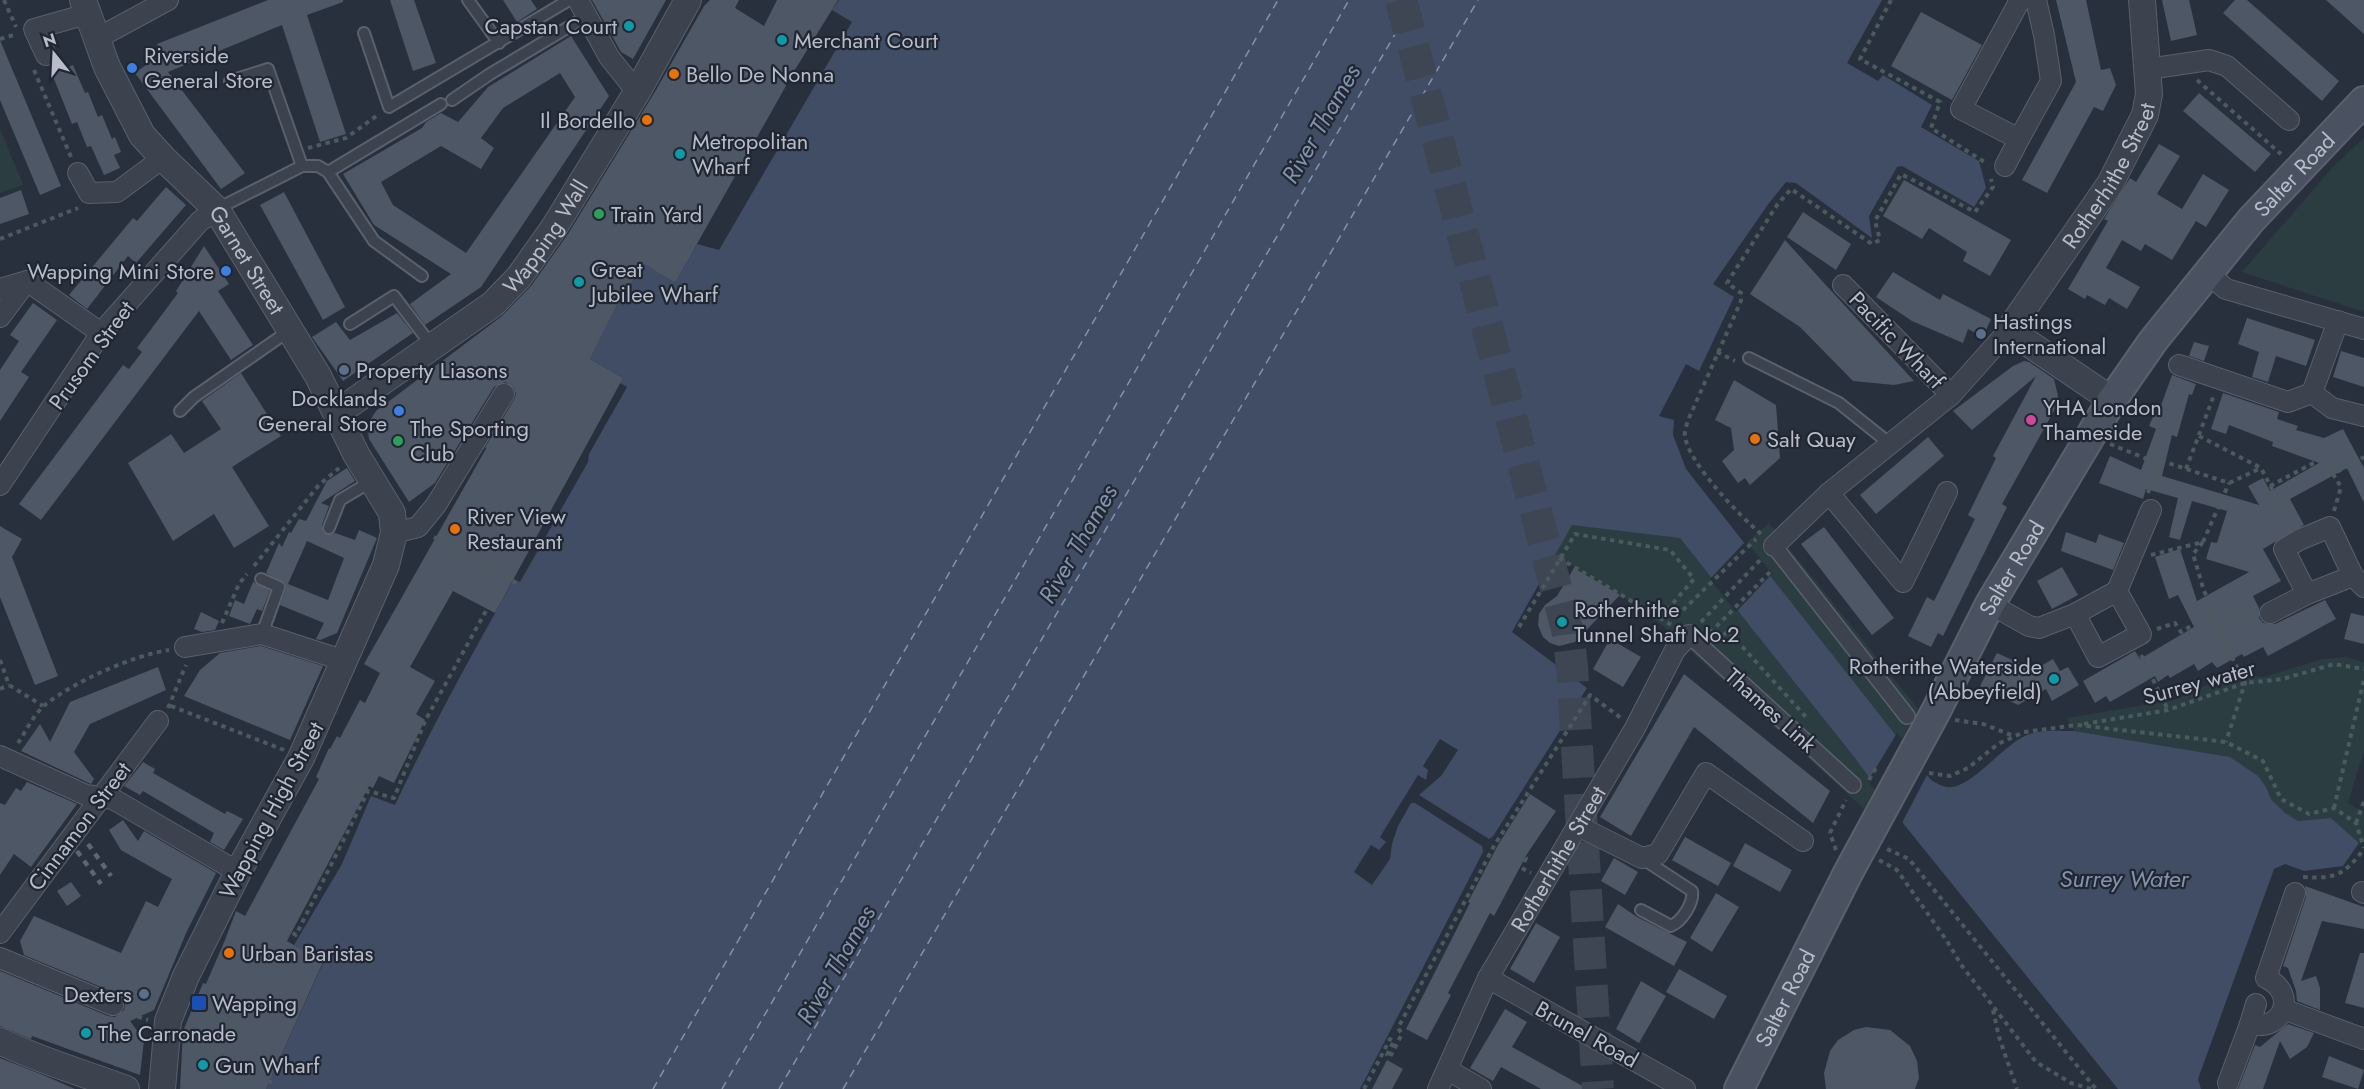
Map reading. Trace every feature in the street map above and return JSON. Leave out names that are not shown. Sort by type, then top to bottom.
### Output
[{"type":"main road","name":"Salter Road","points":[[1739,1089],[1857,857],[1935,713],[1990,604],[2112,400],[2153,341],[2207,273],[2282,185],[2364,100]]},
{"type":"street","points":[[96,39],[168,0]]},
{"type":"street","name":"Wapping Wall","points":[[338,413],[493,304],[519,277],[555,226],[637,92],[688,0]]},
{"type":"street","points":[[2019,139],[1961,109],[2020,0]]},
{"type":"street","points":[[2005,166],[2051,81],[2036,0]]},
{"type":"street","name":"Rotherhithe Street","points":[[1769,550],[1829,493],[1951,395],[2009,330],[2110,184],[2145,115],[2149,94],[2142,0]]},
{"type":"street","points":[[39,61],[34,29],[85,7]]},
{"type":"street","name":"Garnet Street","points":[[85,7],[107,67],[142,135],[217,210],[338,413],[356,454],[392,513],[406,530]]},
{"type":"street","points":[[582,8],[609,57],[637,92]]},
{"type":"street","points":[[2148,69],[2209,60],[2227,66],[2289,120]]},
{"type":"street","points":[[78,173],[89,194],[117,192],[163,158]]},
{"type":"street","name":"Prusom Street","points":[[0,484],[101,333],[200,221],[217,210]]},
{"type":"street","points":[[2207,273],[2226,289],[2364,329]]},
{"type":"street","points":[[27,281],[101,333]]},
{"type":"street","points":[[0,289],[27,281]]},
{"type":"street","points":[[0,317],[27,281]]},
{"type":"street","name":"Pacific Wharf","points":[[1843,285],[1951,395]]},
{"type":"street","points":[[2179,365],[2288,402],[2312,393],[2338,321]]},
{"type":"street","points":[[2009,330],[2112,400]]},
{"type":"street","points":[[2312,393],[2332,408],[2364,416]]},
{"type":"street","points":[[406,530],[436,505],[504,394]]},
{"type":"street","points":[[1829,493],[1903,582],[1947,492]]},
{"type":"street","points":[[1990,604],[2029,626],[2039,628],[2075,614],[2118,591],[2151,510]]},
{"type":"street","points":[[2270,613],[2307,594],[2359,582],[2330,526],[2284,549],[2307,594]]},
{"type":"street","name":"Wapping High Street","points":[[162,1089],[168,1021],[186,976],[238,872],[301,758],[386,565],[406,530]]},
{"type":"street","points":[[1769,550],[1907,716]]},
{"type":"street","points":[[2075,614],[2098,657],[2141,634],[2118,591]]},
{"type":"street","name":"Rotherhithe Street","points":[[1438,1089],[1488,978],[1635,728],[1675,650],[1695,629]]},
{"type":"street","name":"Thames Link","points":[[1695,629],[1853,785]]},
{"type":"street","points":[[185,647],[262,634],[345,661]]},
{"type":"street","name":"Cinnamon Street","points":[[0,933],[164,713]]},
{"type":"street","points":[[3,757],[86,795],[112,799],[238,872]]},
{"type":"street","points":[[1578,826],[1642,858],[1658,854],[1706,773],[1803,841]]},
{"type":"street","points":[[2228,1083],[2295,893]]},
{"type":"street","points":[[0,958],[115,1002]]},
{"type":"street","name":"Brunel Road","points":[[1488,978],[1685,1089]]},
{"type":"street","points":[[2250,1024],[2266,1025],[2274,1022],[2283,1009],[2283,994],[2279,986],[2261,992]]},
{"type":"street","points":[[2283,1009],[2364,1039]]},
{"type":"street","points":[[0,1041],[33,1057],[126,1089]]},
{"type":"street","points":[[1448,1070],[1481,1089]]},
{"type":"lane","points":[[468,0],[499,43]]},
{"type":"lane","points":[[364,33],[389,107],[569,0]]},
{"type":"lane","points":[[452,100],[582,8]]},
{"type":"lane","points":[[230,81],[268,69],[302,166]]},
{"type":"lane","points":[[328,172],[441,104]]},
{"type":"lane","points":[[217,210],[302,166],[318,166],[328,172],[374,240],[422,276]]},
{"type":"lane","points":[[350,324],[394,296],[432,347]]},
{"type":"lane","points":[[180,411],[194,397],[290,330]]},
{"type":"lane","points":[[1749,358],[1839,403],[1889,443]]},
{"type":"lane","points":[[329,528],[340,500],[372,481]]},
{"type":"lane","points":[[261,579],[279,587],[262,634]]},
{"type":"lane","points":[[1641,910],[1671,926],[1678,923],[1693,898],[1692,891],[1642,858]]},
{"type":"path","points":[[4,0],[18,34]]},
{"type":"path","points":[[1683,610],[1761,534],[1747,521],[1697,462],[1691,454],[1685,435],[1689,418],[1741,301],[1741,293],[1727,283],[1777,205],[1791,189],[1872,243],[1880,240],[1875,221],[1900,174],[1975,213],[1993,187],[1985,161],[1931,128],[1940,102],[1860,59],[1891,0]]},
{"type":"path","points":[[39,61],[78,173]]},
{"type":"path","points":[[2182,64],[2194,78],[2281,154]]},
{"type":"path","points":[[297,151],[346,138],[389,107]]},
{"type":"path","points":[[0,239],[78,210]]},
{"type":"path","points":[[1718,352],[1732,360]]},
{"type":"path","points":[[2186,469],[2221,378]]},
{"type":"path","points":[[2199,436],[2260,468],[2286,516]]},
{"type":"path","points":[[2109,443],[2147,459],[2159,460],[2229,483]]},
{"type":"path","points":[[214,641],[239,584],[318,486],[356,454]]},
{"type":"path","points":[[2333,474],[2364,457]]},
{"type":"path","points":[[2270,486],[2323,458],[2341,487],[2330,526]]},
{"type":"path","points":[[2226,742],[2245,683],[2215,624],[2214,612],[2204,591],[2193,554],[2203,542],[2229,483],[2260,468]]},
{"type":"path","points":[[406,530],[517,584]]},
{"type":"path","points":[[1519,627],[1575,534],[1670,550],[1694,579],[1660,618]]},
{"type":"path","points":[[2130,561],[2203,542]]},
{"type":"path","points":[[1559,558],[1660,618],[1695,629],[1769,550]]},
{"type":"path","points":[[1710,632],[1776,567]]},
{"type":"path","points":[[358,791],[368,791],[394,798],[425,722],[487,609]]},
{"type":"path","points":[[2168,710],[2140,652],[2141,634],[2175,623],[2181,632],[2214,612]]},
{"type":"path","points":[[1719,640],[1728,631],[1812,724]]},
{"type":"path","points":[[3,757],[43,706],[71,688],[147,653],[185,647],[186,669],[164,713],[289,752]]},
{"type":"path","points":[[0,660],[9,685],[43,706]]},
{"type":"path","name":"Surrey water","points":[[2077,725],[2168,710],[2245,683],[2283,678],[2334,664],[2364,669]]},
{"type":"path","points":[[2334,808],[2364,679]]},
{"type":"path","points":[[0,689],[9,685]]},
{"type":"path","points":[[1364,1089],[1390,1039],[1394,1041],[1387,1055],[1390,1057],[1402,1034],[1398,1028],[1497,842],[1590,695],[1622,719]]},
{"type":"path","points":[[1964,723],[1983,724],[2014,736]]},
{"type":"path","points":[[1928,773],[1950,776],[1968,768],[1998,744],[2014,736],[2024,732],[2077,725],[2226,742],[2263,761],[2281,799],[2309,814],[2334,808],[2356,823]]},
{"type":"path","points":[[1853,785],[1830,833],[1857,857],[1897,870],[1962,966],[2036,1062],[2071,1083],[2091,1089]]},
{"type":"path","points":[[285,928],[296,935],[368,791]]},
{"type":"path","points":[[2332,876],[2341,874],[2351,866],[2364,849],[2356,823],[2364,801]]},
{"type":"path","points":[[1497,842],[1505,846]]},
{"type":"path","points":[[1886,848],[1909,859],[2097,1089]]},
{"type":"path","points":[[115,1002],[114,1011],[132,1014],[155,1023]]},
{"type":"path","points":[[194,1004],[227,1030]]},
{"type":"path","points":[[1992,1006],[2017,1089]]},
{"type":"path","points":[[219,1023],[227,1016],[238,1028],[232,1034],[231,1032],[236,1028],[230,1021],[225,1026],[227,1030]]},
{"type":"path","points":[[213,1035],[218,1039],[236,1022],[232,1018]]},
{"type":"path","points":[[178,1040],[275,1084]]},
{"type":"shaded area","points":[[0,128],[23,185],[0,193]]},
{"type":"shaded area","points":[[2364,138],[2364,312],[2242,272],[2332,168]]},
{"type":"shaded area","points":[[1662,453],[1745,544],[1769,523],[1918,709],[1864,809],[1665,628],[1633,603],[1564,561],[1553,559],[1571,525]]},
{"type":"shaded area","points":[[2346,657],[2364,662],[2364,751],[2348,803],[2364,812],[2364,839],[2359,843],[2331,818],[2298,821],[2285,813],[2271,799],[2266,787],[2230,757],[2074,731],[2067,718],[2174,700],[2231,674],[2264,677],[2323,659]]},
{"type":"water","points":[[839,0],[1882,0],[1847,63],[1878,81],[1883,75],[1932,105],[1921,127],[1979,161],[1986,188],[1974,207],[1902,166],[1897,167],[1869,216],[1872,238],[1796,183],[1786,182],[1713,284],[1734,297],[1699,371],[1686,364],[1659,416],[1674,420],[1673,435],[1686,469],[1931,780],[1944,786],[1953,787],[1962,784],[2027,735],[2044,731],[2074,731],[2230,757],[2258,776],[2271,799],[2285,813],[2298,821],[2331,818],[2359,843],[2343,866],[2304,871],[2285,864],[2274,869],[2198,1079],[2201,1089],[2118,1089],[1906,827],[1855,758],[1680,538],[1572,525],[1512,632],[1587,688],[1483,852],[1360,1089],[266,1089],[323,963],[294,945],[342,864],[371,796],[395,805],[437,719],[498,607],[514,579],[520,582],[588,462],[589,454],[627,387],[620,383],[623,378],[590,359],[619,301],[644,264],[675,283],[697,244],[719,250],[852,22],[832,10]]},
{"type":"pier","points":[[1746,541],[1772,574],[1736,612],[1710,579]]},
{"type":"pier","points":[[1897,733],[1928,773],[1901,825],[1868,781]]},
{"type":"pier","points":[[1440,739],[1458,750],[1441,776],[1419,795],[1489,839],[1493,836],[1483,852],[1482,846],[1415,803],[1411,803],[1398,826],[1390,859],[1372,885],[1354,872],[1371,845],[1379,850],[1386,842],[1380,837],[1418,775],[1426,780],[1428,770],[1423,766]]},
{"type":"building","points":[[268,0],[343,0],[343,2],[307,15],[346,134],[320,142],[282,25],[168,72],[245,173],[221,189],[135,73],[161,54],[157,44]]},
{"type":"building","points":[[390,0],[414,0],[436,63],[413,71]]},
{"type":"building","points":[[503,0],[531,0],[537,9],[517,22]]},
{"type":"building","name":"Capstan Court","points":[[592,0],[666,0],[633,59],[621,52]]},
{"type":"building","points":[[710,0],[739,0],[735,8],[764,26],[777,0],[838,0],[796,68],[675,283],[644,264],[619,301],[590,359],[623,378],[495,613],[453,591],[410,667],[435,681],[416,714],[425,720],[394,783],[379,776],[373,788],[369,786],[287,941],[323,962],[266,1089],[180,1089],[183,1031],[203,983],[206,984],[236,911],[245,916],[319,779],[316,777],[329,748],[337,736],[340,738],[360,700],[365,703],[380,673],[364,664],[516,394],[514,388],[505,382],[494,387],[435,483],[409,502],[369,439],[367,425],[376,411],[502,316],[531,286],[568,234],[656,90],[704,6]]},
{"type":"building","points":[[2056,0],[2086,0],[2101,70],[2110,68],[2116,85],[2103,111],[2094,107],[2047,193],[2022,180],[2076,82]]},
{"type":"building","points":[[2162,0],[2189,0],[2197,35],[2171,41]]},
{"type":"building","points":[[2235,0],[2247,0],[2339,81],[2322,101],[2223,13]]},
{"type":"building","points":[[2326,0],[2364,0],[2364,34]]},
{"type":"building","points":[[1921,12],[1982,45],[1952,100],[1891,66]]},
{"type":"building","points":[[571,36],[609,96],[481,287],[425,325],[410,304],[451,274],[374,225],[343,174],[422,128],[426,122],[441,113],[458,122],[488,87]],"holes":[[[560,73],[575,97],[466,253],[393,205],[381,182],[441,146],[481,169],[494,148],[481,138],[503,108]]]},
{"type":"building","points":[[0,40],[61,186],[40,195],[0,100]]},
{"type":"building","points":[[73,65],[85,93],[88,92],[98,117],[102,115],[112,139],[115,137],[121,152],[114,155],[120,168],[104,175],[91,146],[87,147],[77,122],[72,124],[52,74]]},
{"type":"building","points":[[2199,93],[2271,154],[2255,172],[2183,111]]},
{"type":"building","points":[[2159,144],[2180,156],[2157,194],[2182,209],[2203,174],[2229,190],[2206,227],[2196,221],[2172,260],[2145,244],[2141,251],[2122,240],[2106,268],[2140,287],[2127,309],[2109,298],[2105,305],[2087,295],[2085,299],[2068,289],[2108,221],[2104,219],[2130,178],[2136,182]]},
{"type":"building","points":[[1904,180],[2011,240],[1990,276],[1963,261],[1967,252],[1929,228],[1922,239],[1883,216]]},
{"type":"building","points":[[166,187],[186,205],[136,263],[128,256],[87,309],[69,295],[133,218],[137,221]]},
{"type":"building","points":[[21,190],[29,214],[0,224],[0,198]]},
{"type":"building","points":[[284,192],[345,307],[323,320],[260,205]]},
{"type":"building","points":[[1803,212],[1851,244],[1836,270],[1787,237]]},
{"type":"building","points":[[1785,240],[1914,381],[1894,385],[1853,381],[1800,327],[1750,294]]},
{"type":"building","points":[[204,246],[229,284],[218,291],[253,345],[231,360],[199,311],[41,520],[19,504],[123,365],[129,369],[142,352],[137,348],[178,293],[176,291]]},
{"type":"building","points":[[1893,272],[1940,300],[1943,294],[1991,319],[1983,337],[1968,329],[1963,343],[1912,321],[1876,297]]},
{"type":"building","points":[[33,303],[57,320],[21,372],[29,377],[0,421],[0,370],[19,341],[10,335]]},
{"type":"building","points":[[397,313],[413,333],[343,381],[312,337],[336,322],[350,340]]},
{"type":"building","points":[[2247,318],[2315,340],[2306,366],[2276,356],[2268,382],[2252,377],[2259,352],[2238,344]]},
{"type":"building","points":[[2194,342],[2209,346],[2204,361],[2189,356]]},
{"type":"building","points":[[2341,351],[2364,358],[2364,387],[2333,377]]},
{"type":"building","points":[[2024,361],[2054,379],[2058,396],[2055,409],[2002,504],[2007,507],[1943,636],[1938,633],[1931,647],[1908,636],[1927,597],[1934,601],[1975,519],[1968,515],[1996,458],[1993,456],[2036,376],[1972,430],[1953,411],[2013,366]]},
{"type":"building","points":[[241,373],[281,436],[232,467],[269,526],[234,548],[214,514],[173,541],[128,463],[171,434],[184,453],[221,429],[202,401]]},
{"type":"building","points":[[2172,375],[2196,384],[2192,395],[2189,394],[2177,437],[2172,435],[2162,476],[2259,505],[2248,486],[2263,478],[2270,491],[2319,463],[2272,446],[2273,442],[2229,425],[2226,434],[2211,429],[2223,393],[2279,412],[2277,419],[2298,426],[2296,430],[2324,438],[2343,429],[2364,468],[2364,503],[2347,468],[2290,499],[2304,525],[2263,549],[2281,581],[2253,596],[2259,608],[2259,618],[2263,623],[2275,624],[2325,600],[2336,619],[2268,656],[2263,647],[2244,657],[2242,654],[2217,668],[2212,662],[2198,671],[2194,664],[2158,682],[2155,676],[2110,702],[2106,696],[2095,703],[2083,681],[2135,651],[2140,659],[2194,627],[2178,595],[2169,599],[2155,557],[2180,549],[2197,601],[2249,572],[2206,559],[2211,542],[2217,543],[2227,511],[2192,501],[2180,540],[2169,537],[2178,498],[2146,489],[2143,499],[2099,483],[2110,456],[2141,470],[2156,429],[2149,426],[2156,410],[2159,411]]},
{"type":"building","name":"Salt Quay","points":[[1734,380],[1776,405],[1780,458],[1750,485],[1745,478],[1738,483],[1722,461],[1734,450],[1731,428],[1715,420]]},
{"type":"building","points":[[1928,437],[1944,456],[1876,514],[1860,495]]},
{"type":"building","points":[[347,468],[355,481],[321,503],[329,506],[322,525],[323,532],[330,535],[335,533],[355,540],[359,530],[377,538],[337,633],[320,640],[316,639],[324,623],[280,605],[286,589],[285,583],[266,573],[279,543],[282,547],[289,532],[291,533],[299,519],[306,521],[327,481]],"holes":[[[307,541],[344,558],[328,600],[288,584]]]},
{"type":"building","points":[[0,526],[22,539],[12,557],[58,676],[35,685],[0,597]]},
{"type":"building","points":[[1824,527],[1894,618],[1872,635],[1801,544]]},
{"type":"building","points":[[2066,532],[2096,543],[2099,534],[2124,543],[2113,570],[2061,551]]},
{"type":"building","points":[[2062,567],[2078,595],[2052,609],[2037,581]]},
{"type":"building","points":[[1574,568],[1620,595],[1575,642],[1559,646],[1543,637],[1538,625],[1539,614],[1545,605],[1557,596]]},
{"type":"building","points":[[253,582],[270,591],[262,611],[257,609],[250,624],[229,616],[235,600],[244,604]]},
{"type":"building","points":[[201,612],[219,621],[215,630],[202,632],[194,629]]},
{"type":"building","points":[[2351,613],[2364,616],[2364,644],[2344,639]]},
{"type":"building","points":[[1610,639],[1641,657],[1623,687],[1593,669]]},
{"type":"building","points":[[261,646],[323,666],[290,740],[184,696],[200,670],[220,653]]},
{"type":"building","name":"Rotherithe Waterside (Abbeyfield)","points":[[1997,653],[2034,670],[2053,659],[2060,671],[2068,667],[2079,685],[2052,701],[2046,689],[2018,705],[1980,686]]},
{"type":"building","points":[[158,667],[166,690],[90,724],[74,752],[94,779],[91,784],[21,751],[40,724],[50,742],[70,702]]},
{"type":"building","points":[[1684,674],[1830,791],[1813,823],[1694,727],[1631,836],[1600,817]]},
{"type":"building","points":[[143,762],[155,769],[153,773],[225,814],[227,811],[243,819],[224,850],[210,842],[214,833],[143,791],[140,795],[124,786]]},
{"type":"building","points":[[27,782],[77,804],[31,867],[14,854],[0,875],[0,803],[5,805],[16,788],[21,791]]},
{"type":"building","points":[[1530,794],[1556,811],[1527,854],[1494,916],[1490,913],[1448,993],[1451,995],[1427,1040],[1406,1029],[1498,845]]},
{"type":"building","points":[[123,820],[138,841],[144,831],[216,873],[187,931],[154,1010],[130,1021],[144,1040],[140,1075],[32,1036],[31,1039],[0,1026],[0,971],[108,1016],[115,1017],[124,1010],[125,1003],[118,994],[24,955],[20,941],[34,916],[121,953],[146,901],[158,907],[172,879],[121,850],[109,830]]},
{"type":"building","points":[[1685,837],[1731,863],[1718,886],[1672,860]]},
{"type":"building","points":[[1745,843],[1792,870],[1780,892],[1733,866]]},
{"type":"building","points":[[1614,858],[1638,872],[1625,895],[1601,881]]},
{"type":"building","points":[[71,882],[81,896],[67,906],[57,891]]},
{"type":"building","points":[[2305,886],[2364,907],[2364,929],[2322,921],[2301,981],[2316,976],[2320,988],[2320,1010],[2297,1001],[2288,968],[2283,966],[2306,897]]},
{"type":"building","points":[[1716,893],[1739,907],[1712,952],[1690,938]]},
{"type":"building","points":[[1618,904],[1637,917],[1687,942],[1674,966],[1605,927]]},
{"type":"building","points":[[1536,923],[1560,937],[1534,983],[1510,969]]},
{"type":"building","points":[[2360,953],[2364,953],[2364,1008],[2345,1003]]},
{"type":"building","points":[[1679,969],[1727,996],[1714,1019],[1666,992]]},
{"type":"building","points":[[1641,981],[1666,996],[1639,1043],[1616,1029]]},
{"type":"building","points":[[1505,1009],[1527,1022],[1512,1047],[1588,1089],[1541,1089],[1501,1067],[1493,1081],[1470,1068]]},
{"type":"building","points":[[2288,1024],[2314,1033],[2307,1047],[2290,1059],[2280,1041],[2263,1089],[2238,1089],[2255,1045],[2260,1047]]},
{"type":"building","points":[[1866,1027],[1890,1030],[1910,1046],[1917,1061],[1919,1078],[1915,1089],[1826,1089],[1824,1073],[1830,1051],[1838,1040],[1854,1030]]},
{"type":"building","points":[[2329,1056],[2364,1070],[2358,1089],[2322,1077]]},
{"type":"building","points":[[0,1058],[43,1075],[75,1089],[0,1089]]},
{"type":"building","points":[[1387,1060],[1403,1069],[1392,1089],[1372,1089]]},
{"type":"ferry route","points":[[653,1089],[1278,0]]},
{"type":"ferry route","points":[[722,1089],[1349,0]]},
{"type":"ferry route","points":[[779,1089],[1415,0]]},
{"type":"ferry route","points":[[843,1089],[1478,0]]},
{"type":"tunnel","points":[[1401,0],[1568,633],[1572,666],[1598,1089]]},
{"type":"railway","points":[[88,844],[111,876]]},
{"type":"railway","points":[[77,851],[101,884]]},
{"type":"place","name":"Capstan Court","points":[[629,26]]},
{"type":"place","name":"Merchant Court","points":[[782,40]]},
{"type":"place","name":"Riverside General Store","points":[[132,68]]},
{"type":"place","name":"Bello De Nonna","points":[[674,74]]},
{"type":"place","name":"Il Bordello","points":[[647,120]]},
{"type":"place","name":"Metropolitan Wharf","points":[[680,154]]},
{"type":"place","name":"Train Yard","points":[[599,214]]},
{"type":"place","name":"Wapping Mini Store","points":[[226,271]]},
{"type":"place","name":"Great Jubilee Wharf","points":[[579,282]]},
{"type":"place","name":"Hastings International","points":[[1981,334]]},
{"type":"place","name":"Property Liasons","points":[[344,370]]},
{"type":"place","name":"Docklands General Store","points":[[399,411]]},
{"type":"place","name":"YHA London Thameside","points":[[2031,420]]},
{"type":"place","name":"Salt Quay","points":[[1755,439]]},
{"type":"place","name":"The Sporting Club","points":[[398,441]]},
{"type":"place","name":"River View Restaurant","points":[[455,529]]},
{"type":"place","name":"Rotherhithe Tunnel Shaft No.2","points":[[1562,622]]},
{"type":"place","name":"Rotherithe Waterside (Abbeyfield)","points":[[2054,679]]},
{"type":"place","name":"Urban Baristas","points":[[229,953]]},
{"type":"place","name":"Dexters","points":[[144,994]]},
{"type":"place","name":"Wapping","points":[[199,1003]]},
{"type":"place","name":"The Carronade","points":[[86,1033]]},
{"type":"place","name":"Gun Wharf","points":[[203,1065]]},
{"type":"water label","name":"River Thames","points":[[1321,124]]},
{"type":"water label","name":"River Thames","points":[[1078,544]]},
{"type":"water label","name":"Surrey Water","points":[[2124,879]]},
{"type":"water label","name":"River Thames","points":[[836,965]]}]
